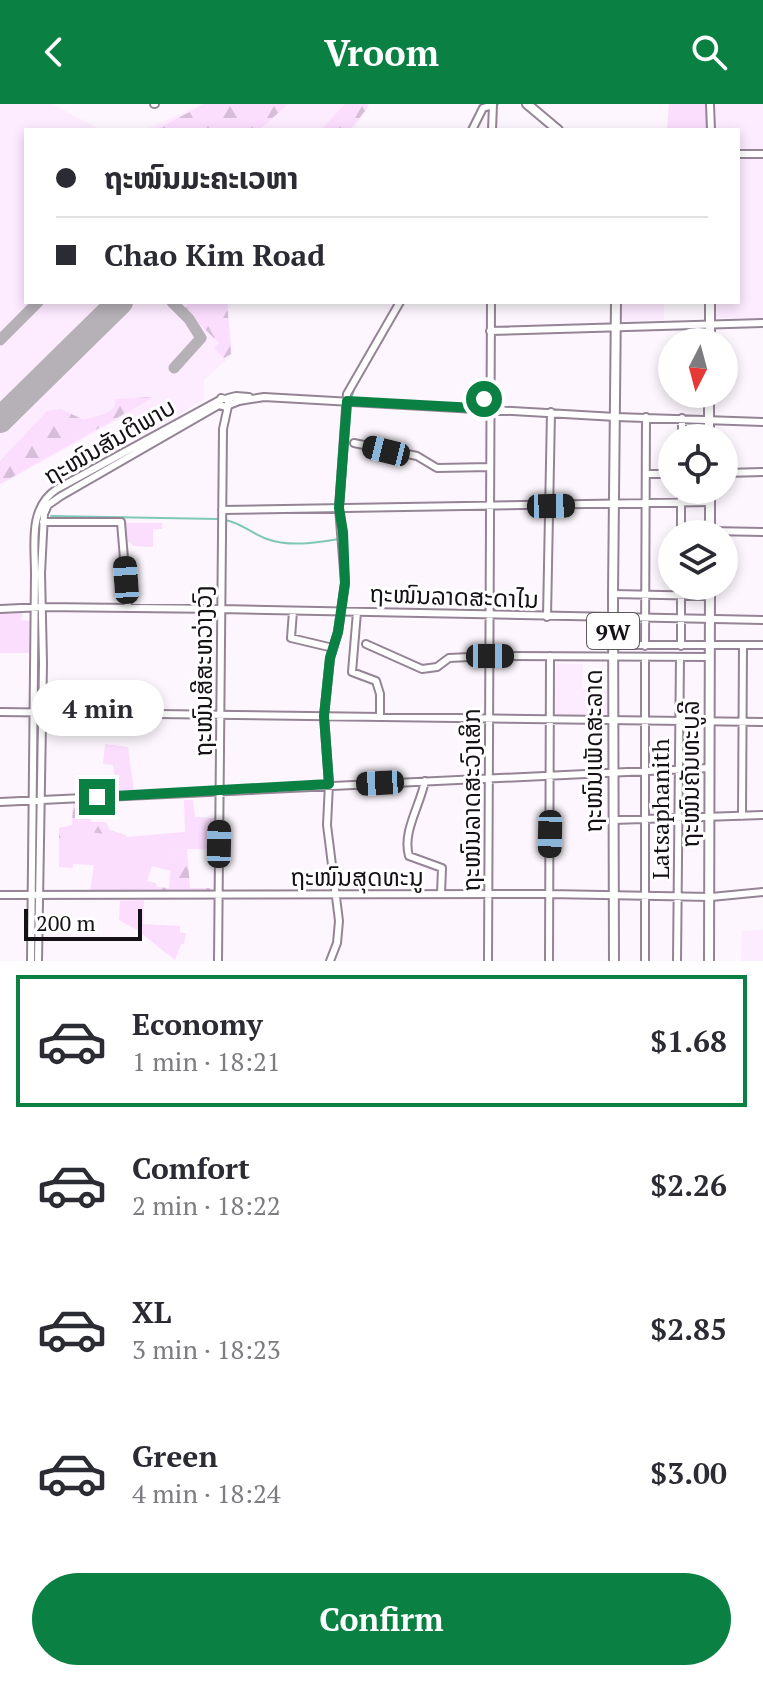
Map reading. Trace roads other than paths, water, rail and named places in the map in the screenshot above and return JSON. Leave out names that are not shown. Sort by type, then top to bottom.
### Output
[{"type":"main road","points":[[527,104],[556,128]]},
{"type":"main road","name":"ຖະໜົນເພັດສະລາດ","points":[[614,961],[616,304]]},
{"type":"main road","points":[[710,304],[710,328]]},
{"type":"main road","points":[[709,408],[709,424]]},
{"type":"main road","name":"ຖະໜົນຄັນທະບູລີ","points":[[709,961],[710,600]]},
{"type":"street","points":[[710,104],[711,128]]},
{"type":"street","points":[[473,128],[483,108],[493,105],[492,128]]},
{"type":"street","points":[[740,154],[763,154]]},
{"type":"street","points":[[330,961],[337,943],[337,894],[327,825],[329,784],[324,716],[345,583],[339,508],[347,401],[350,385],[399,304]]},
{"type":"street","name":"ຖະໜົນລາດສະວົງເສິກ","points":[[488,961],[491,304]]},
{"type":"street","points":[[490,331],[763,323]]},
{"type":"street","points":[[475,408],[490,387]]},
{"type":"street","points":[[224,403],[236,396],[763,422]]},
{"type":"street","name":"ຖະໜົນສີສະຫວ່າງວົງ","points":[[218,961],[224,403]]},
{"type":"street","name":"ຖະໜົນສັນຕິພາບ","points":[[38,961],[39,607],[43,522],[48,505],[224,403]]},
{"type":"street","name":"ຖະໜົນສັນຕິພາບ","points":[[39,607],[36,521],[43,501],[57,489],[224,403]]},
{"type":"street","points":[[547,617],[551,412]]},
{"type":"street","points":[[645,646],[646,417]]},
{"type":"street","points":[[682,418],[682,424]]},
{"type":"street","points":[[354,443],[417,456],[437,468],[490,467]]},
{"type":"street","points":[[738,473],[763,472]]},
{"type":"street","points":[[646,474],[658,474]]},
{"type":"street","points":[[222,510],[658,502]]},
{"type":"street","points":[[43,522],[121,522],[128,608]]},
{"type":"street","points":[[738,532],[763,532]]},
{"type":"street","points":[[613,594],[658,594]]},
{"type":"street","points":[[681,600],[681,646]]},
{"type":"street","name":"ຖະໜົນລາດສະດາໄນ","points":[[0,609],[221,609],[763,620]]},
{"type":"street","points":[[293,611],[291,638],[333,648]]},
{"type":"street","points":[[357,612],[352,672],[376,681],[380,694],[380,717]]},
{"type":"street","points":[[366,644],[422,669],[437,667],[449,658],[490,656],[710,657]]},
{"type":"street","points":[[613,645],[763,645]]},
{"type":"street","points":[[742,816],[743,645]]},
{"type":"street","points":[[549,961],[550,656]]},
{"type":"street","points":[[645,657],[645,961]]},
{"type":"street","name":"Latsaphanith","points":[[677,961],[680,657]]},
{"type":"street","points":[[0,712],[763,722]]},
{"type":"street","points":[[0,802],[710,768]]},
{"type":"street","points":[[425,781],[421,804],[406,844],[409,856],[442,868],[441,894]]},
{"type":"street","points":[[613,820],[763,815]]},
{"type":"street","name":"ຖະໜົນສຸດທະນູ","points":[[0,895],[549,894],[711,897],[763,892]]},
{"type":"street","name":"ຖະໜົນສັນຕິພາບ","points":[[31,961],[36,894]]},
{"type":"waterway","points":[[352,396],[355,386]]},
{"type":"waterway","points":[[343,503],[351,406]]},
{"type":"waterway","points":[[344,512],[348,581]]},
{"type":"waterway","points":[[51,516],[218,519]]},
{"type":"waterway","points":[[225,520],[267,539],[284,543],[339,539]]}]
